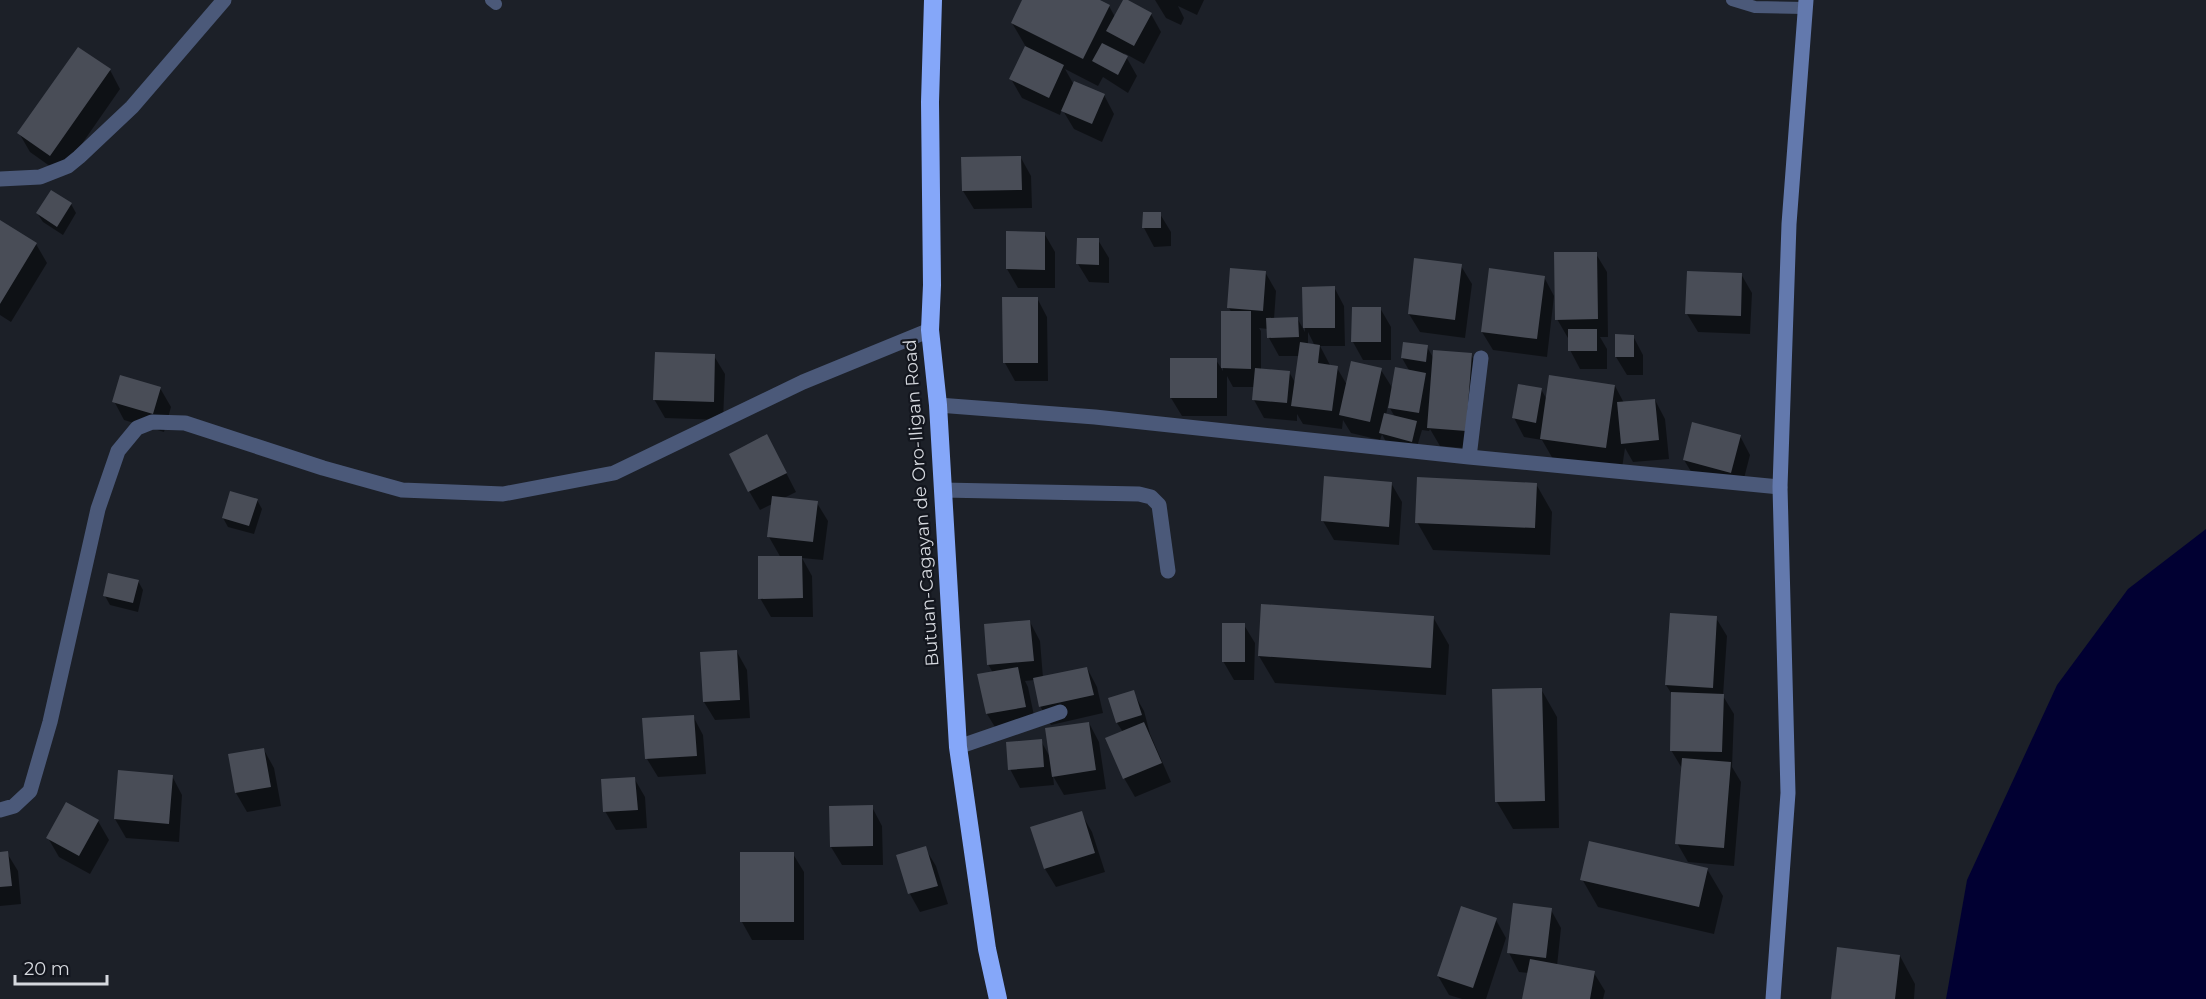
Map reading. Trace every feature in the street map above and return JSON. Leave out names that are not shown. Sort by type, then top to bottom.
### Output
[{"type":"highway","name":"Butuan-Cagayan de Oro-Iligan Road","points":[[932,0],[930,330],[938,405],[958,747],[987,949],[998,999]]},
{"type":"street","points":[[0,179],[40,177],[68,166],[79,158],[132,107],[224,0]]},
{"type":"street","points":[[1773,999],[1788,793],[1780,487],[1789,224],[1805,4]]},
{"type":"street","points":[[0,810],[14,806],[30,791],[50,722],[98,509],[118,451],[137,428],[152,422],[185,423],[322,468],[402,490],[503,494],[614,473],[803,382],[930,330]]},
{"type":"street","points":[[1469,457],[1481,358]]},
{"type":"street","points":[[938,405],[1095,417],[1780,487]]},
{"type":"street","points":[[942,490],[1138,494],[1151,497],[1159,505],[1168,571]]},
{"type":"street","points":[[958,747],[1060,712]]},
{"type":"lane","points":[[1732,0],[1755,8],[1805,4]]},
{"type":"shaded area","points":[[2206,529],[2206,999],[1946,999],[1967,880],[2057,685],[2128,589]]},
{"type":"building","points":[[1022,0],[1100,0],[1110,5],[1083,59],[1011,23]]},
{"type":"building","points":[[1123,0],[1128,0],[1152,13],[1134,46],[1106,31]]},
{"type":"building","points":[[1102,43],[1128,56],[1118,75],[1092,61]]},
{"type":"building","points":[[1025,46],[1064,65],[1049,98],[1009,79]]},
{"type":"building","points":[[78,47],[111,69],[50,156],[17,133]]},
{"type":"building","points":[[1074,81],[1105,94],[1092,124],[1061,111]]},
{"type":"building","points":[[1021,156],[1022,190],[962,191],[961,157]]},
{"type":"building","points":[[51,190],[72,203],[57,227],[36,213]]},
{"type":"building","points":[[1143,212],[1161,212],[1161,228],[1142,228]]},
{"type":"building","points":[[0,220],[37,243],[0,304]]},
{"type":"building","points":[[1006,231],[1045,232],[1045,270],[1006,269]]},
{"type":"building","points":[[1077,238],[1099,238],[1099,265],[1076,264]]},
{"type":"building","points":[[1554,252],[1597,252],[1598,319],[1555,320]]},
{"type":"building","points":[[1414,258],[1462,264],[1455,320],[1408,314]]},
{"type":"building","points":[[1230,268],[1266,271],[1263,311],[1227,308]]},
{"type":"building","points":[[1489,268],[1545,276],[1537,339],[1481,332]]},
{"type":"building","points":[[1687,271],[1742,273],[1741,316],[1685,314]]},
{"type":"building","points":[[1335,286],[1335,328],[1303,328],[1302,287]]},
{"type":"building","points":[[1002,297],[1038,297],[1038,363],[1003,363]]},
{"type":"building","points":[[1352,307],[1381,307],[1381,342],[1351,342]]},
{"type":"building","points":[[1221,311],[1251,311],[1251,369],[1221,368]]},
{"type":"building","points":[[1298,317],[1299,337],[1267,338],[1266,318]]},
{"type":"building","points":[[1568,329],[1597,329],[1597,351],[1568,351]]},
{"type":"building","points":[[1615,334],[1634,335],[1634,357],[1615,357]]},
{"type":"building","points":[[1300,342],[1320,345],[1318,363],[1338,366],[1332,411],[1291,406]]},
{"type":"building","points":[[1403,342],[1428,345],[1426,362],[1401,358]]},
{"type":"building","points":[[1433,350],[1472,353],[1466,431],[1427,428]]},
{"type":"building","points":[[655,352],[715,354],[714,402],[653,400]]},
{"type":"building","points":[[1170,358],[1217,358],[1217,398],[1170,398]]},
{"type":"building","points":[[1351,361],[1382,368],[1370,422],[1339,415]]},
{"type":"building","points":[[1395,367],[1426,373],[1419,413],[1388,408]]},
{"type":"building","points":[[1255,368],[1290,371],[1287,403],[1252,400]]},
{"type":"building","points":[[120,375],[161,387],[153,414],[112,402]]},
{"type":"building","points":[[1549,375],[1615,385],[1606,448],[1540,439]]},
{"type":"building","points":[[1518,384],[1542,388],[1536,423],[1512,418]]},
{"type":"building","points":[[1655,399],[1659,440],[1621,444],[1617,402]]},
{"type":"building","points":[[1384,413],[1417,421],[1412,442],[1379,433]]},
{"type":"building","points":[[1692,422],[1741,435],[1731,473],[1683,460]]},
{"type":"building","points":[[767,434],[787,473],[748,492],[729,454]]},
{"type":"building","points":[[1324,476],[1392,482],[1389,527],[1321,521]]},
{"type":"building","points":[[1417,477],[1537,483],[1535,528],[1415,523]]},
{"type":"building","points":[[230,491],[258,499],[249,526],[222,518]]},
{"type":"building","points":[[772,496],[818,501],[813,542],[767,537]]},
{"type":"building","points":[[758,556],[802,556],[803,598],[758,599]]},
{"type":"building","points":[[108,573],[139,580],[133,603],[103,596]]},
{"type":"building","points":[[1261,604],[1434,616],[1431,668],[1258,656]]},
{"type":"building","points":[[1670,613],[1717,616],[1713,688],[1665,685]]},
{"type":"building","points":[[1030,620],[1034,661],[987,665],[984,624]]},
{"type":"building","points":[[1222,623],[1245,623],[1245,662],[1222,662]]},
{"type":"building","points":[[737,650],[740,700],[703,702],[700,652]]},
{"type":"building","points":[[1018,667],[1026,707],[986,714],[977,674]]},
{"type":"building","points":[[1087,667],[1094,695],[1039,707],[1033,678]]},
{"type":"building","points":[[1542,688],[1545,801],[1495,802],[1492,689]]},
{"type":"building","points":[[1134,690],[1142,715],[1116,723],[1108,698]]},
{"type":"building","points":[[1671,692],[1724,694],[1722,752],[1670,751]]},
{"type":"building","points":[[694,715],[697,756],[645,759],[642,718]]},
{"type":"building","points":[[1089,722],[1096,770],[1052,777],[1045,728]]},
{"type":"building","points":[[1144,722],[1162,763],[1123,779],[1105,738]]},
{"type":"building","points":[[1042,739],[1044,767],[1008,770],[1006,742]]},
{"type":"building","points":[[264,748],[271,787],[235,793],[228,754]]},
{"type":"building","points":[[1682,758],[1731,762],[1724,848],[1675,844]]},
{"type":"building","points":[[118,770],[173,775],[169,824],[114,819]]},
{"type":"building","points":[[635,777],[638,810],[603,812],[601,779]]},
{"type":"building","points":[[66,802],[99,820],[79,856],[46,838]]},
{"type":"building","points":[[873,805],[873,846],[830,847],[829,806]]},
{"type":"building","points":[[1082,811],[1095,853],[1044,869],[1030,827]]},
{"type":"building","points":[[1589,841],[1708,868],[1699,907],[1580,880]]},
{"type":"building","points":[[926,846],[938,886],[908,894],[896,855]]},
{"type":"building","points":[[8,851],[12,886],[0,887],[0,852]]},
{"type":"building","points":[[740,852],[794,852],[794,922],[740,922]]},
{"type":"building","points":[[1513,903],[1552,908],[1546,958],[1507,953]]},
{"type":"building","points":[[1461,906],[1497,918],[1473,988],[1437,976]]},
{"type":"building","points":[[1837,947],[1900,955],[1895,999],[1831,999]]},
{"type":"building","points":[[1530,959],[1595,971],[1590,999],[1522,999]]}]
